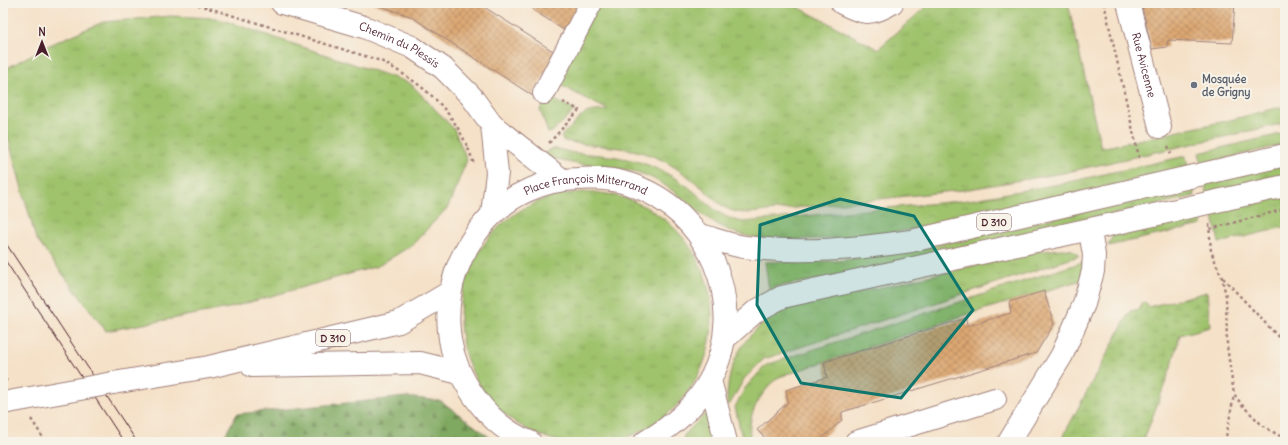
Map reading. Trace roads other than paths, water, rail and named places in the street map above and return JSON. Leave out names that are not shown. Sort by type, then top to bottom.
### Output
[{"type":"main road","points":[[544,93],[591,3]]},
{"type":"main road","points":[[842,3],[855,10],[870,13],[892,3]]},
{"type":"main road","name":"Rue Avicenne","points":[[1128,3],[1160,127]]},
{"type":"main road","name":"Chemin du Plessis","points":[[296,5],[364,27],[412,48],[443,68],[471,96],[492,125],[561,179]]},
{"type":"main road","name":"Chemin du Plessis","points":[[492,125],[497,173],[492,214]]},
{"type":"main road","name":"D 310","points":[[700,235],[744,247],[799,250],[857,249],[911,241],[1285,155]]},
{"type":"main road","name":"Place François Mitterrand","points":[[525,441],[498,422],[483,408],[470,391],[460,373],[453,353],[449,333],[448,312],[450,292],[456,269],[465,249],[477,230],[492,214],[511,200],[532,188],[561,179],[599,178],[628,184],[659,197],[682,214],[700,235],[714,260],[722,286],[726,314],[724,339],[710,380],[696,401],[678,420],[645,442]]},
{"type":"main road","points":[[724,339],[756,311],[782,297],[1285,186]]},
{"type":"main road","points":[[1008,442],[1062,355],[1084,304],[1094,255],[1090,230]]},
{"type":"main road","name":"D 310","points":[[3,403],[209,367],[400,322],[450,292]]},
{"type":"main road","name":"D 310","points":[[209,367],[420,363],[460,373]]},
{"type":"main road","points":[[710,380],[726,442]]},
{"type":"main road","points":[[856,442],[995,399]]},
{"type":"tram line","points":[[3,239],[137,442]]},
{"type":"tram line","points":[[3,257],[124,442]]},
{"type":"place","name":"Mosquée de Grigny","points":[[1194,85]]}]
